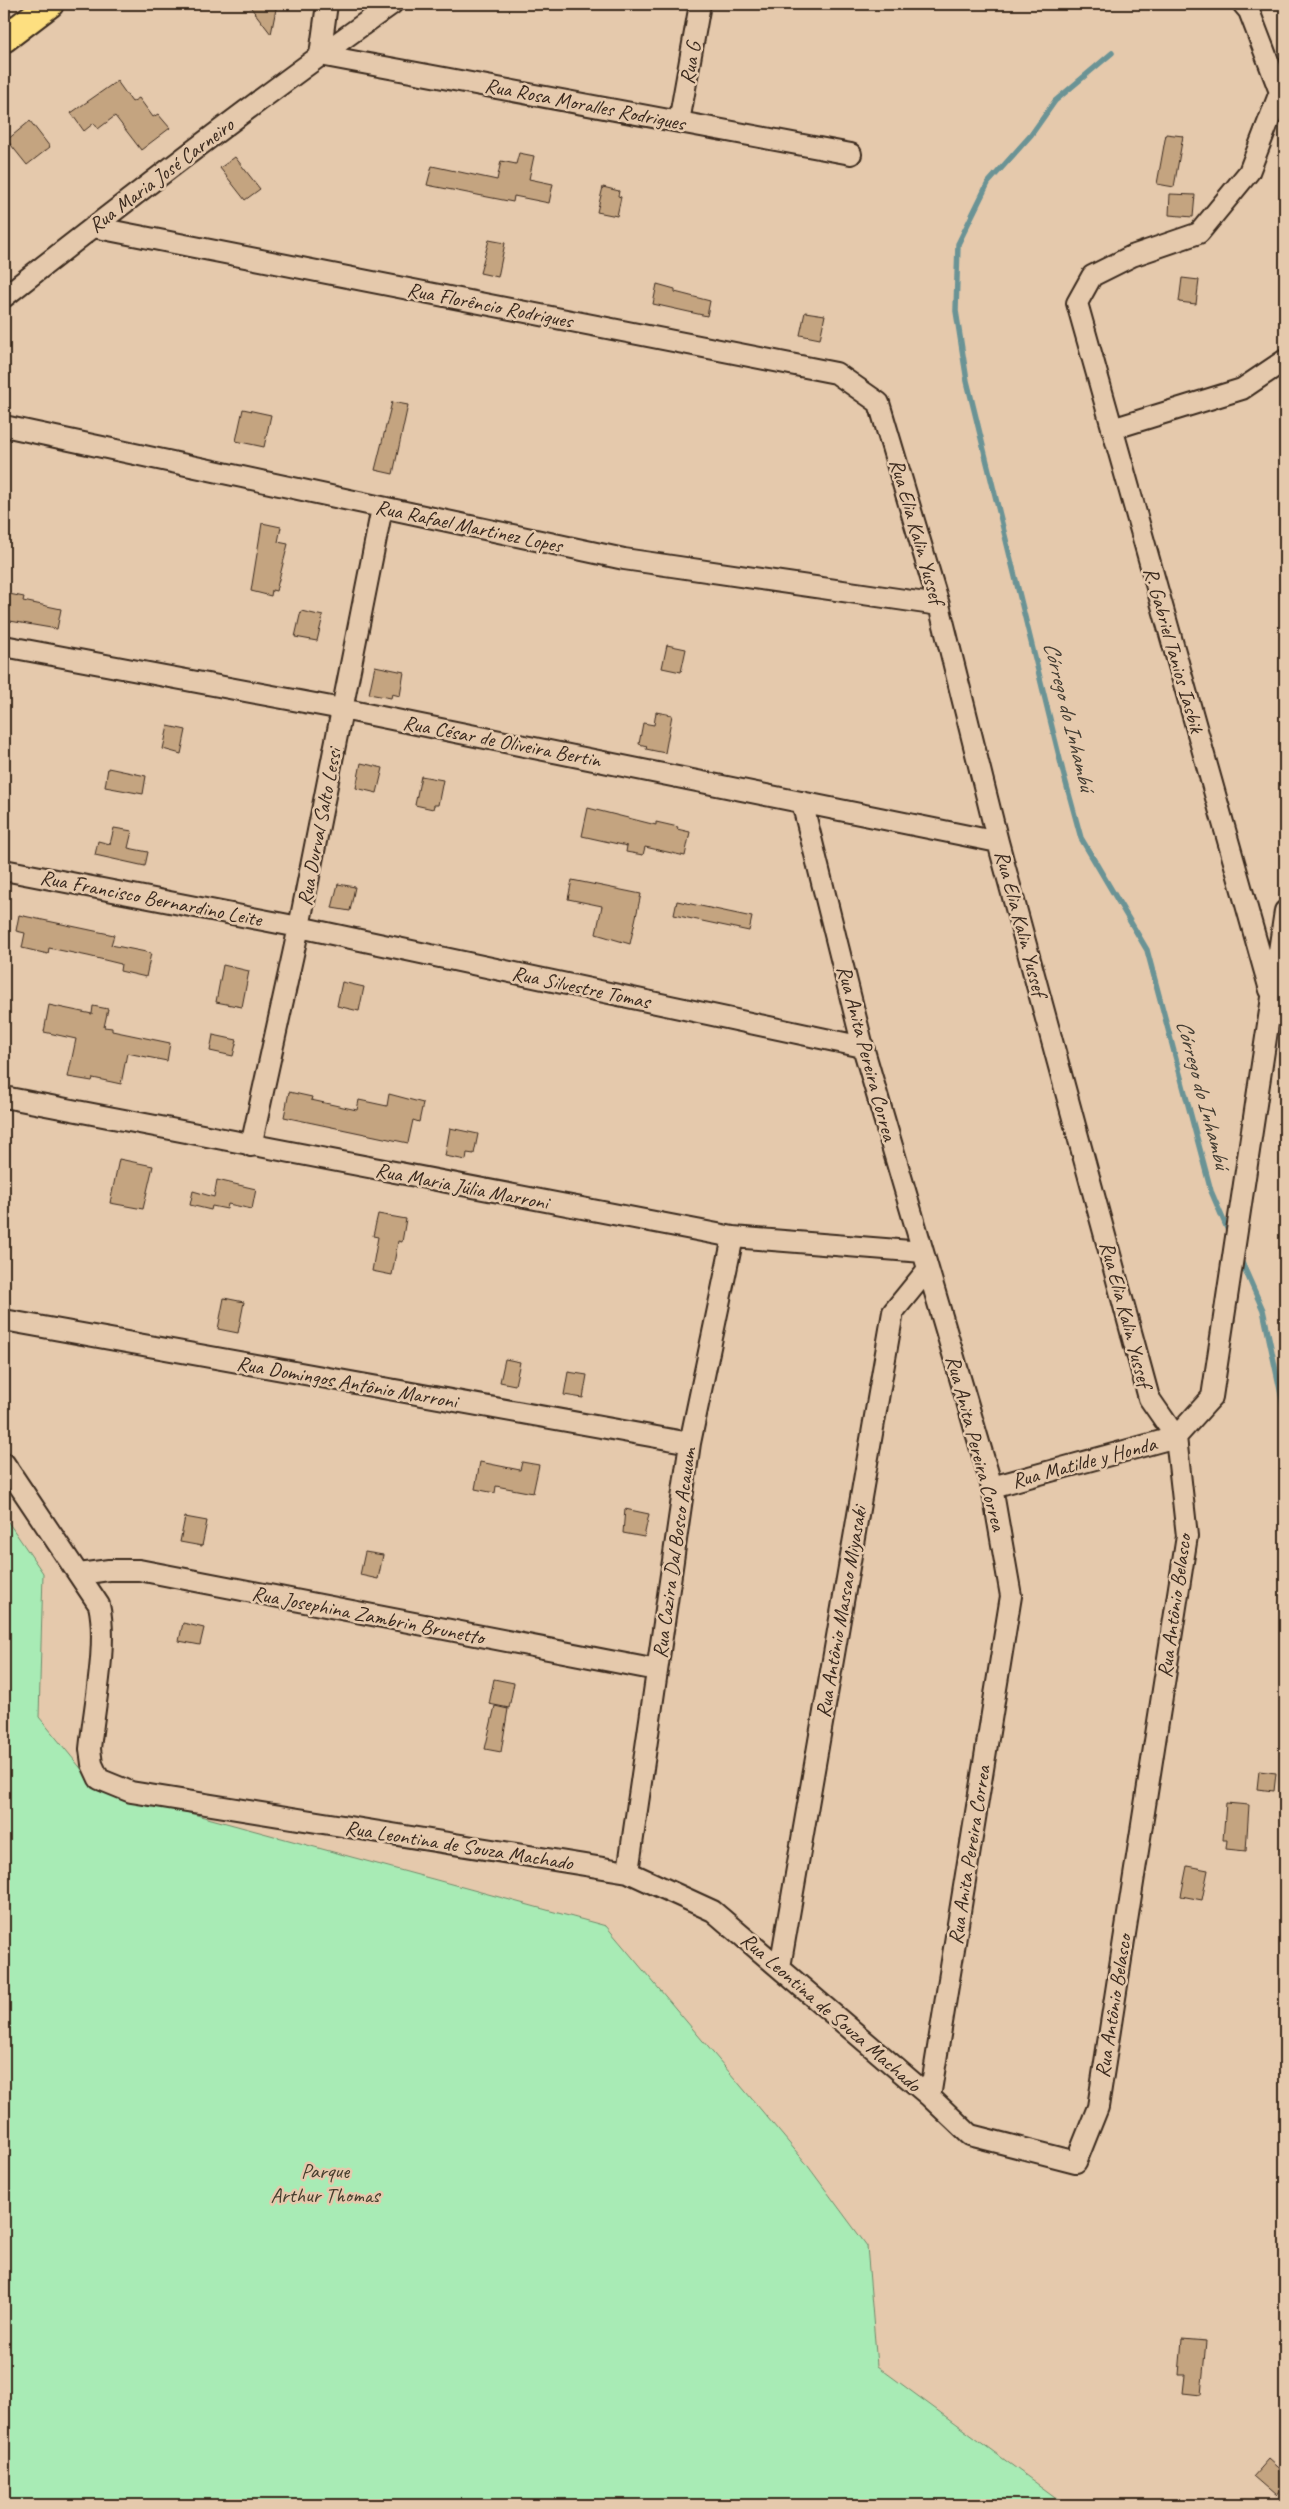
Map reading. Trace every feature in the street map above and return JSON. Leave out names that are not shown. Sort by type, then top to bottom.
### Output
[{"type":"main road","points":[[4,38],[50,4]]},
{"type":"street","points":[[320,55],[327,4]]},
{"type":"street","name":"Rua Maria José Carneiro","points":[[4,297],[92,227],[320,55],[392,4]]},
{"type":"street","name":"Rua G","points":[[679,122],[700,4]]},
{"type":"street","name":"R. Gabriel Tanios Iasbik","points":[[1243,4],[1249,12],[1280,92],[1249,172],[1199,233],[1132,256],[1092,276],[1077,303],[1271,1002]]},
{"type":"street","name":"Rua Rosa Moralles Rodrigues","points":[[320,55],[851,154]]},
{"type":"street","name":"Rua Florêncio Rodrigues","points":[[92,227],[836,373],[879,403]]},
{"type":"street","points":[[1112,429],[1242,389],[1285,360]]},
{"type":"street","name":"Rua Elia Kalin Yussef","points":[[879,403],[939,605],[998,842],[1149,1398],[1176,1437]]},
{"type":"street","name":"Rua Rafael Martinez Lopes","points":[[4,426],[624,559],[939,605]]},
{"type":"street","name":"Rua Durval Salto Lessi","points":[[251,1146],[299,926],[382,508]]},
{"type":"street","name":"Rua César de Oliveira Bertin","points":[[4,646],[342,709],[998,842]]},
{"type":"street","name":"Rua Anita Pereira Correa","points":[[802,802],[863,1047],[992,1487],[1011,1596],[930,2097]]},
{"type":"street","name":"Rua Francisco Bernardino Leite","points":[[4,870],[299,926]]},
{"type":"street","points":[[1176,1437],[1212,1397],[1285,911]]},
{"type":"street","name":"Rua Silvestre Tomas","points":[[299,926],[863,1047]]},
{"type":"street","name":"Rua Maria Júlia Marroni","points":[[4,1097],[251,1146],[733,1237],[926,1260]]},
{"type":"street","name":"Rua Cazira Dal Bosco Acauam","points":[[628,1872],[690,1443],[733,1237]]},
{"type":"street","name":"Rua Antônio Massao Miyasaki","points":[[780,1967],[893,1312],[926,1260]]},
{"type":"street","name":"Rua Domingos Antônio Marroni","points":[[4,1320],[690,1443]]},
{"type":"street","name":"Rua Matilde y Honda","points":[[992,1487],[1176,1437]]},
{"type":"street","name":"Rua Antônio Belasco","points":[[1076,2162],[1098,2107],[1187,1536],[1176,1437]]},
{"type":"street","name":"Rua Leontina de Souza Machado","points":[[4,1463],[96,1600],[102,1617],[102,1652],[90,1749],[92,1764],[99,1779],[131,1792],[628,1872],[713,1911],[930,2097],[970,2135],[1076,2162]]},
{"type":"street","name":"Rua Josephina Zambrin Brunetto","points":[[79,1574],[109,1570],[139,1570],[657,1670]]},
{"type":"green space","name":"Parque Arthur Thomas","points":[[4,1516],[43,1573],[39,1717],[97,1788],[606,1926],[805,2162],[867,2246],[877,2366],[1066,2505],[4,2505]]},
{"type":"building","points":[[248,4],[277,4],[271,34]]},
{"type":"building","points":[[117,81],[132,102],[139,98],[153,117],[158,114],[170,128],[141,150],[115,116],[98,129],[94,123],[84,131],[71,113]]},
{"type":"building","points":[[30,121],[50,147],[27,165],[7,140]]},
{"type":"building","points":[[1166,134],[1183,136],[1174,187],[1157,184]]},
{"type":"building","points":[[519,153],[534,156],[529,179],[553,184],[549,203],[514,196],[513,202],[427,185],[432,166],[497,180],[501,161],[516,164]]},
{"type":"building","points":[[235,157],[260,189],[245,200],[220,168]]},
{"type":"building","points":[[603,187],[619,191],[618,196],[621,197],[617,216],[597,212]]},
{"type":"building","points":[[1170,194],[1195,195],[1193,217],[1169,215]]},
{"type":"building","points":[[489,240],[505,243],[498,277],[480,273]]},
{"type":"building","points":[[1182,278],[1199,280],[1196,304],[1179,302]]},
{"type":"building","points":[[657,284],[675,289],[675,292],[710,301],[707,316],[653,304]]},
{"type":"building","points":[[805,312],[825,315],[820,339],[800,335]]},
{"type":"building","points":[[392,402],[408,405],[393,474],[375,470]]},
{"type":"building","points":[[243,409],[271,415],[264,447],[236,441]]},
{"type":"building","points":[[262,523],[281,527],[278,542],[288,544],[276,591],[272,590],[271,596],[251,591]]},
{"type":"building","points":[[4,593],[24,597],[23,601],[61,609],[57,629],[4,620]]},
{"type":"building","points":[[301,611],[323,616],[317,641],[295,637]]},
{"type":"building","points":[[667,645],[686,649],[681,672],[662,668]]},
{"type":"building","points":[[375,666],[404,672],[400,696],[392,694],[391,698],[369,694]]},
{"type":"building","points":[[656,712],[672,715],[665,753],[646,749],[647,746],[639,744],[643,723],[654,725]]},
{"type":"building","points":[[168,726],[186,730],[181,754],[163,749]]},
{"type":"building","points":[[361,763],[383,768],[377,793],[356,788]]},
{"type":"building","points":[[108,768],[146,776],[143,794],[105,787]]},
{"type":"building","points":[[421,776],[443,780],[438,805],[434,805],[433,809],[415,805]]},
{"type":"building","points":[[588,808],[656,825],[656,822],[678,827],[677,829],[690,832],[685,856],[645,847],[643,855],[626,852],[627,846],[582,836]]},
{"type":"building","points":[[114,828],[132,831],[128,848],[148,852],[145,866],[95,855],[98,841],[110,844]]},
{"type":"building","points":[[572,880],[641,894],[630,944],[596,934],[602,906],[568,899]]},
{"type":"building","points":[[338,884],[355,887],[350,911],[332,908]]},
{"type":"building","points":[[677,901],[752,917],[749,931],[674,915]]},
{"type":"building","points":[[19,915],[114,935],[111,945],[151,953],[146,977],[120,971],[121,964],[88,956],[49,948],[48,954],[22,948],[25,933],[16,931]]},
{"type":"building","points":[[223,965],[249,971],[242,1007],[216,1002]]},
{"type":"building","points":[[342,982],[364,987],[359,1011],[337,1006]]},
{"type":"building","points":[[49,1005],[92,1014],[93,1006],[108,1009],[104,1027],[112,1028],[112,1031],[170,1043],[167,1061],[127,1053],[121,1084],[93,1078],[92,1081],[68,1077],[76,1039],[44,1032]]},
{"type":"building","points":[[213,1035],[237,1040],[233,1056],[210,1051]]},
{"type":"building","points":[[289,1092],[312,1097],[311,1100],[357,1110],[359,1100],[387,1106],[389,1094],[423,1103],[419,1122],[413,1120],[408,1143],[284,1117]]},
{"type":"building","points":[[450,1128],[478,1134],[474,1154],[467,1153],[466,1160],[445,1156]]},
{"type":"building","points":[[119,1159],[153,1166],[143,1209],[110,1203]]},
{"type":"building","points":[[217,1180],[256,1189],[252,1209],[228,1204],[227,1209],[212,1206],[211,1210],[190,1205],[193,1191],[214,1197]]},
{"type":"building","points":[[378,1214],[406,1219],[402,1242],[398,1241],[392,1275],[372,1271],[378,1237],[373,1236]]},
{"type":"building","points":[[224,1298],[244,1302],[238,1333],[218,1329]]},
{"type":"building","points":[[505,1359],[520,1362],[515,1385],[500,1382]]},
{"type":"building","points":[[568,1372],[587,1375],[583,1398],[564,1395]]},
{"type":"building","points":[[480,1462],[520,1470],[522,1462],[539,1465],[533,1493],[496,1486],[495,1493],[475,1489]]},
{"type":"building","points":[[625,1509],[649,1514],[644,1537],[623,1533]]},
{"type":"building","points":[[185,1517],[207,1521],[202,1546],[180,1542]]},
{"type":"building","points":[[365,1552],[383,1555],[378,1579],[360,1575]]},
{"type":"building","points":[[183,1623],[204,1628],[200,1645],[179,1641]]},
{"type":"building","points":[[494,1679],[514,1683],[509,1708],[489,1704]]},
{"type":"building","points":[[495,1706],[508,1709],[501,1752],[485,1749]]},
{"type":"building","points":[[1259,1771],[1276,1773],[1274,1791],[1257,1789]]},
{"type":"building","points":[[1226,1803],[1249,1805],[1246,1851],[1226,1849],[1227,1840],[1223,1840]]},
{"type":"building","points":[[1187,1866],[1208,1870],[1202,1900],[1181,1896]]},
{"type":"building","points":[[1182,2339],[1206,2341],[1201,2395],[1183,2393],[1185,2375],[1179,2375]]},
{"type":"building","points":[[1268,2459],[1285,2474],[1285,2484],[1276,2496],[1253,2476]]},
{"type":"waterway","name":"Córrego do Inhambú","points":[[1112,53],[1055,101],[1031,135],[988,183],[958,244],[956,311],[967,381],[1081,838],[1147,950],[1211,1191],[1229,1233]]},
{"type":"waterway","name":"Córrego do Inhambú","points":[[1240,1258],[1263,1310],[1285,1413]]}]
